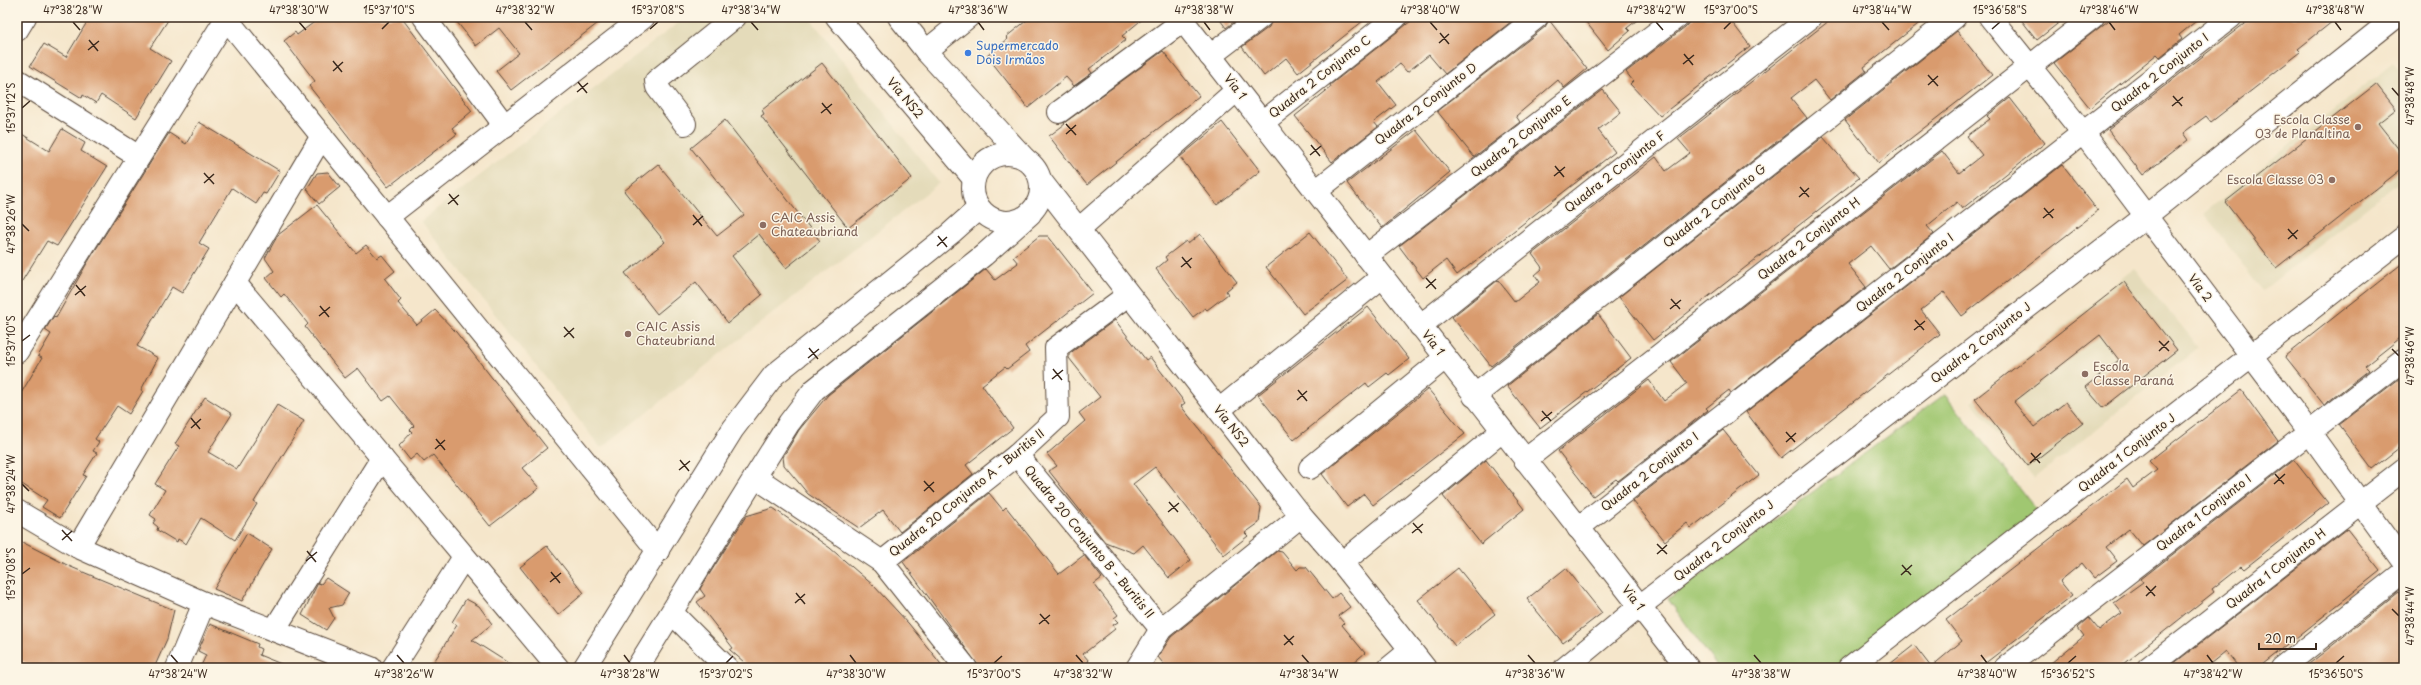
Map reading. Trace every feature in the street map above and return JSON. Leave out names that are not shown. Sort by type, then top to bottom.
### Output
[{"type":"street","points":[[17,30],[25,17]]},
{"type":"street","points":[[424,17],[504,126]]},
{"type":"street","points":[[387,217],[644,17]]},
{"type":"street","points":[[685,124],[657,87],[656,81],[735,17]]},
{"type":"street","name":"Via NS2","points":[[837,17],[974,179]]},
{"type":"street","points":[[926,51],[967,17]]},
{"type":"street","points":[[1210,56],[1261,17]]},
{"type":"street","name":"Quadra 2 Conjunto C","points":[[1262,122],[1396,17]]},
{"type":"street","name":"Quadra 2 Conjunto D","points":[[1316,191],[1537,17]]},
{"type":"street","name":"Quadra 2 Conjunto E","points":[[1366,256],[1677,17]]},
{"type":"street","name":"Quadra 2 Conjunto F","points":[[1420,326],[1811,17]]},
{"type":"street","name":"Quadra 2 Conjunto G","points":[[1474,396],[1955,17]]},
{"type":"street","name":"Via 2","points":[[1990,17],[2031,66],[2084,134],[2309,432],[2404,563]]},
{"type":"street","name":"Quadra 2 Conjunto H","points":[[1525,460],[2093,17]]},
{"type":"street","name":"Quadra 2 Conjunto I","points":[[1578,528],[2084,134],[2231,17]]},
{"type":"street","name":"Quadra 2 Conjunto J","points":[[1565,668],[1640,606],[2146,216],[2396,17]]},
{"type":"street","points":[[17,352],[227,18],[658,551]]},
{"type":"street","points":[[638,668],[789,423],[814,390],[984,255],[1030,214],[1038,204],[1041,193],[1041,181],[1037,172],[926,51],[903,18]]},
{"type":"street","points":[[1059,112],[1182,19]]},
{"type":"street","name":"Via 1","points":[[1182,19],[1474,396],[1688,668]]},
{"type":"street","points":[[17,80],[139,157]]},
{"type":"street","points":[[1079,229],[1237,90]]},
{"type":"street","points":[[78,547],[322,136]]},
{"type":"street","points":[[1024,158],[1006,154],[989,159],[980,167],[974,179],[973,194],[979,208],[989,218],[1003,223],[1017,221],[1030,214]]},
{"type":"street","name":"Via NS2","points":[[1041,181],[1300,516],[1342,563],[1425,668]]},
{"type":"street","points":[[584,668],[733,429],[774,375],[951,233],[979,208]]},
{"type":"street","name":"Quadra 1 Conjunto J","points":[[1849,668],[2404,237]]},
{"type":"street","points":[[1219,410],[1382,277]]},
{"type":"street","points":[[235,283],[464,558],[558,668]]},
{"type":"street","name":"Quadra 20 Conjunto A - Buritis II","points":[[882,562],[1017,455],[1058,417],[1056,348],[1128,295]]},
{"type":"street","points":[[1310,468],[1445,358]]},
{"type":"street","name":"Quadra 1 Conjunto I","points":[[2005,668],[2404,359]]},
{"type":"street","points":[[1342,563],[1502,431]]},
{"type":"street","name":"Quadra 20 Conjunto B - Buritis II","points":[[1017,455],[1161,628]]},
{"type":"street","points":[[274,630],[382,458]]},
{"type":"street","name":"Quadra 1 Conjunto H","points":[[2148,668],[2361,504],[2404,469]]},
{"type":"street","points":[[755,477],[882,562],[966,668]]},
{"type":"street","points":[[17,511],[78,547],[204,603],[371,668]]},
{"type":"street","points":[[1137,668],[1161,628],[1300,516]]},
{"type":"street","points":[[393,668],[464,558]]},
{"type":"street","points":[[2282,668],[2404,572]]},
{"type":"street","points":[[177,668],[204,603]]},
{"type":"street","points":[[672,613],[727,668]]},
{"type":"street","points":[[1389,668],[1411,650]]},
{"type":"shaded area","name":"CAIC Assis Chateubriand","points":[[686,17],[809,17],[939,183],[601,448],[421,221]]},
{"type":"shaded area","name":"Escola Classe 03 de Planaltina","points":[[2393,63],[2404,76],[2404,178],[2262,291],[2204,213]]},
{"type":"shaded area","name":"Escola Classe Paraná","points":[[2134,269],[2199,347],[2034,479],[1972,402]]},
{"type":"green space","points":[[1945,394],[2038,512],[1837,668],[1718,668],[1668,599]]},
{"type":"building","points":[[90,17],[170,17],[150,48],[171,61],[136,118],[101,95],[96,103],[83,95],[82,98],[30,66],[44,44],[66,57]]},
{"type":"building","points":[[321,17],[401,17],[472,111],[452,128],[457,134],[388,187],[309,86],[315,81],[284,41],[295,32],[297,35]]},
{"type":"building","points":[[453,17],[606,17],[511,90],[496,71],[519,53],[499,28],[476,46]]},
{"type":"building","points":[[1031,17],[1145,17],[1122,36],[1126,40],[1089,69],[1092,73],[1074,86],[1066,77],[1028,108],[987,56],[1008,39],[1006,37]]},
{"type":"building","points":[[1218,17],[1240,17],[1226,28]]},
{"type":"building","points":[[1273,17],[1368,17],[1298,73],[1286,58],[1264,76],[1242,47],[1269,27]]},
{"type":"building","points":[[1416,17],[1517,17],[1445,74],[1429,55],[1407,72],[1400,64],[1378,82],[1396,105],[1374,122],[1378,127],[1332,162],[1295,116],[1331,87],[1330,85]]},
{"type":"building","points":[[1582,17],[1641,17],[1627,28],[1630,31],[1608,50]]},
{"type":"building","points":[[1694,17],[1728,17],[1750,46],[1660,116],[1630,84],[1633,81],[1626,72],[1685,27]]},
{"type":"building","points":[[1834,17],[1927,17],[1864,67],[1866,71],[1830,100],[1814,80],[1791,98],[1807,118],[1491,366],[1452,317],[1498,280],[1515,302],[1540,282],[1535,275],[1542,269],[1532,254],[1656,157],[1666,171],[1690,153],[1678,139]]},
{"type":"building","points":[[2019,17],[2066,17],[2037,40]]},
{"type":"building","points":[[2113,17],[2201,17],[2179,35],[2182,39],[2160,57],[2157,54],[2090,108],[2054,63]]},
{"type":"building","points":[[2253,17],[2338,17],[2298,49],[2301,52],[2211,122],[2206,116],[2183,133],[2188,140],[2143,175],[2108,130]]},
{"type":"building","points":[[1549,20],[1587,69],[1564,88],[1558,80],[1516,116],[1520,122],[1474,157],[1437,111],[1545,27]]},
{"type":"building","points":[[1957,31],[1992,75],[1879,163],[1845,120]]},
{"type":"building","points":[[1163,51],[1199,96],[1087,185],[1049,136],[1065,124],[1064,123]]},
{"type":"building","points":[[822,63],[912,178],[848,228],[761,116],[764,114],[762,110]]},
{"type":"building","name":"Escola Classe 03 de Planaltina","points":[[2376,84],[2396,109],[2378,123],[2404,156],[2404,167],[2276,268],[2225,202]]},
{"type":"building","points":[[1603,90],[1621,112],[1598,130],[1615,152],[1457,275],[1446,260],[1423,278],[1399,246]]},
{"type":"building","points":[[2010,98],[2045,143],[1962,209],[1957,202],[1927,226],[1934,234],[1889,269],[1871,246],[1848,264],[1866,287],[1731,393],[1729,390],[1706,408],[1708,410],[1618,481],[1616,479],[1593,496],[1558,451],[1649,380],[1664,401],[1687,383],[1671,362],[1942,151],[1959,173],[1982,155],[1967,136],[1990,119],[1987,116]]},
{"type":"building","points":[[725,120],[820,241],[786,268],[759,234],[732,256],[762,295],[728,323],[696,282],[657,314],[625,273],[665,242],[624,191],[658,164],[717,236],[744,215],[691,148]]},
{"type":"building","points":[[199,122],[280,171],[266,194],[263,193],[256,204],[232,188],[199,243],[209,249],[182,293],[172,287],[137,346],[158,358],[141,390],[143,391],[129,414],[117,406],[95,439],[99,442],[93,451],[97,453],[83,475],[86,476],[60,518],[42,507],[47,500],[17,481],[17,400],[42,358],[38,356],[51,334],[45,330],[54,316],[56,318],[86,265],[169,133],[186,144]]},
{"type":"building","points":[[1222,122],[1260,171],[1217,205],[1180,157]]},
{"type":"building","points":[[62,129],[85,143],[81,151],[107,167],[57,246],[47,241],[17,289],[17,131],[49,151]]},
{"type":"building","points":[[1416,130],[1450,172],[1382,228],[1347,183]]},
{"type":"building","points":[[1823,137],[1859,178],[1653,340],[1619,297]]},
{"type":"building","points":[[2062,165],[2098,211],[1962,316],[1944,292],[1921,310],[1940,334],[1781,458],[1746,412]]},
{"type":"building","points":[[328,172],[340,187],[319,204],[307,189],[317,173]]},
{"type":"building","points":[[317,205],[356,253],[366,245],[377,258],[382,255],[395,271],[385,279],[401,300],[398,303],[417,325],[435,310],[456,332],[547,448],[522,468],[539,488],[490,526],[433,455],[424,462],[417,454],[410,460],[399,446],[412,432],[410,430],[414,426],[390,396],[383,401],[358,368],[345,378],[305,327],[308,324],[284,294],[281,297],[266,278],[274,271],[265,258],[278,235]]},
{"type":"building","points":[[1310,232],[1348,280],[1303,314],[1266,267]]},
{"type":"building","points":[[1200,234],[1237,282],[1226,291],[1228,294],[1207,310],[1205,308],[1193,317],[1156,269],[1167,260],[1165,257],[1186,241],[1188,244]]},
{"type":"building","points":[[1039,236],[1048,236],[1093,293],[1025,346],[1029,352],[1007,369],[1005,367],[982,385],[1013,428],[966,465],[973,474],[900,532],[883,510],[859,528],[808,494],[784,465],[783,457],[799,430],[828,395],[986,269],[995,280],[1018,263],[1013,257]]},
{"type":"building","points":[[2404,262],[2404,335],[2365,366],[2369,370],[2324,405],[2285,356]]},
{"type":"building","points":[[2124,282],[2177,350],[2103,408],[2085,387],[2119,360],[2100,335],[2014,402],[2034,427],[2066,402],[2083,423],[2028,466],[1975,399]]},
{"type":"building","points":[[1368,307],[1409,359],[1389,375],[1387,373],[1369,387],[1366,383],[1294,440],[1258,395]]},
{"type":"building","points":[[1598,314],[1631,358],[1540,428],[1507,386]]},
{"type":"building","points":[[1115,320],[1146,360],[1150,357],[1185,403],[1181,406],[1261,507],[1259,523],[1245,533],[1248,536],[1224,555],[1155,467],[1133,484],[1191,560],[1169,578],[1143,545],[1134,553],[1105,542],[1049,471],[1057,466],[1047,454],[1085,421],[1079,413],[1100,397],[1069,358],[1069,354]]},
{"type":"building","points":[[2404,375],[2404,444],[2372,469],[2339,425]]},
{"type":"building","points":[[1428,389],[1465,434],[1373,505],[1364,494],[1347,507],[1322,474]]},
{"type":"building","points":[[2241,390],[2278,441],[2143,546],[2129,529],[2106,547],[2117,561],[2094,578],[2082,563],[2060,581],[2072,596],[1979,668],[1885,668],[1914,645],[1931,667],[1962,641],[1946,620],[2127,479],[2133,488],[2157,470],[2149,461]]},
{"type":"building","points":[[205,397],[232,414],[208,452],[237,469],[277,405],[304,421],[254,502],[257,504],[235,540],[201,518],[186,544],[178,539],[177,542],[157,530],[158,527],[153,523],[156,519],[150,515],[165,490],[155,484],[179,446],[175,444]]},
{"type":"building","points":[[1723,430],[1759,475],[1691,528],[1687,523],[1665,541],[1633,501]]},
{"type":"building","points":[[1486,460],[1524,509],[1481,544],[1443,496]]},
{"type":"building","points":[[2294,460],[2328,503],[2244,569],[2241,566],[2212,589],[2214,592],[2118,668],[2045,668],[2084,636],[2078,628],[2089,618],[2099,630],[2122,613],[2114,603],[2143,582],[2141,579]]},
{"type":"building","points":[[989,493],[1003,510],[1006,507],[1059,574],[1084,555],[1102,578],[1094,584],[1118,615],[1114,618],[1118,622],[1113,625],[1115,629],[1083,654],[1089,661],[1080,668],[980,668],[903,562]]},
{"type":"building","points":[[773,508],[830,548],[874,586],[909,624],[944,668],[751,668],[730,650],[733,648],[697,602],[705,596],[700,589],[746,516]]},
{"type":"building","points":[[2347,529],[2380,571],[2258,668],[2239,668],[2226,651],[2205,668],[2168,668]]},
{"type":"building","points":[[247,533],[272,549],[242,601],[214,589]]},
{"type":"building","points":[[22,542],[71,567],[174,610],[167,639],[154,668],[37,668],[17,659],[17,550]]},
{"type":"building","points":[[547,546],[584,593],[558,615],[520,567]]},
{"type":"building","points":[[1277,551],[1282,552],[1297,570],[1300,567],[1306,567],[1332,599],[1339,593],[1350,607],[1338,616],[1344,623],[1342,625],[1365,653],[1347,668],[1167,668],[1158,657],[1171,637]]},
{"type":"building","points":[[1458,568],[1495,614],[1455,646],[1418,600]]},
{"type":"building","points":[[1566,568],[1602,613],[1563,643],[1527,599]]},
{"type":"building","points":[[326,578],[349,593],[342,605],[329,608],[334,618],[326,630],[302,615],[318,583],[321,584]]},
{"type":"building","points":[[2398,593],[2404,601],[2404,664],[2399,668],[2304,668]]},
{"type":"building","points":[[466,599],[479,606],[492,624],[472,640],[516,668],[430,668],[457,625],[452,622]]},
{"type":"building","points":[[210,624],[258,644],[257,647],[261,649],[259,655],[291,668],[200,668],[206,655],[198,651]]},
{"type":"place","name":"Supermercado Dois Irmãos","points":[[968,53]]},
{"type":"place","name":"Escola Classe 03 de Planaltina","points":[[2358,127]]},
{"type":"place","name":"Escola Classe 03","points":[[2332,180]]},
{"type":"place","name":"CAIC Assis Chateaubriand","points":[[763,225]]},
{"type":"place","name":"CAIC Assis Chateubriand","points":[[628,334]]},
{"type":"place","name":"Escola Classe Paraná","points":[[2085,374]]}]
